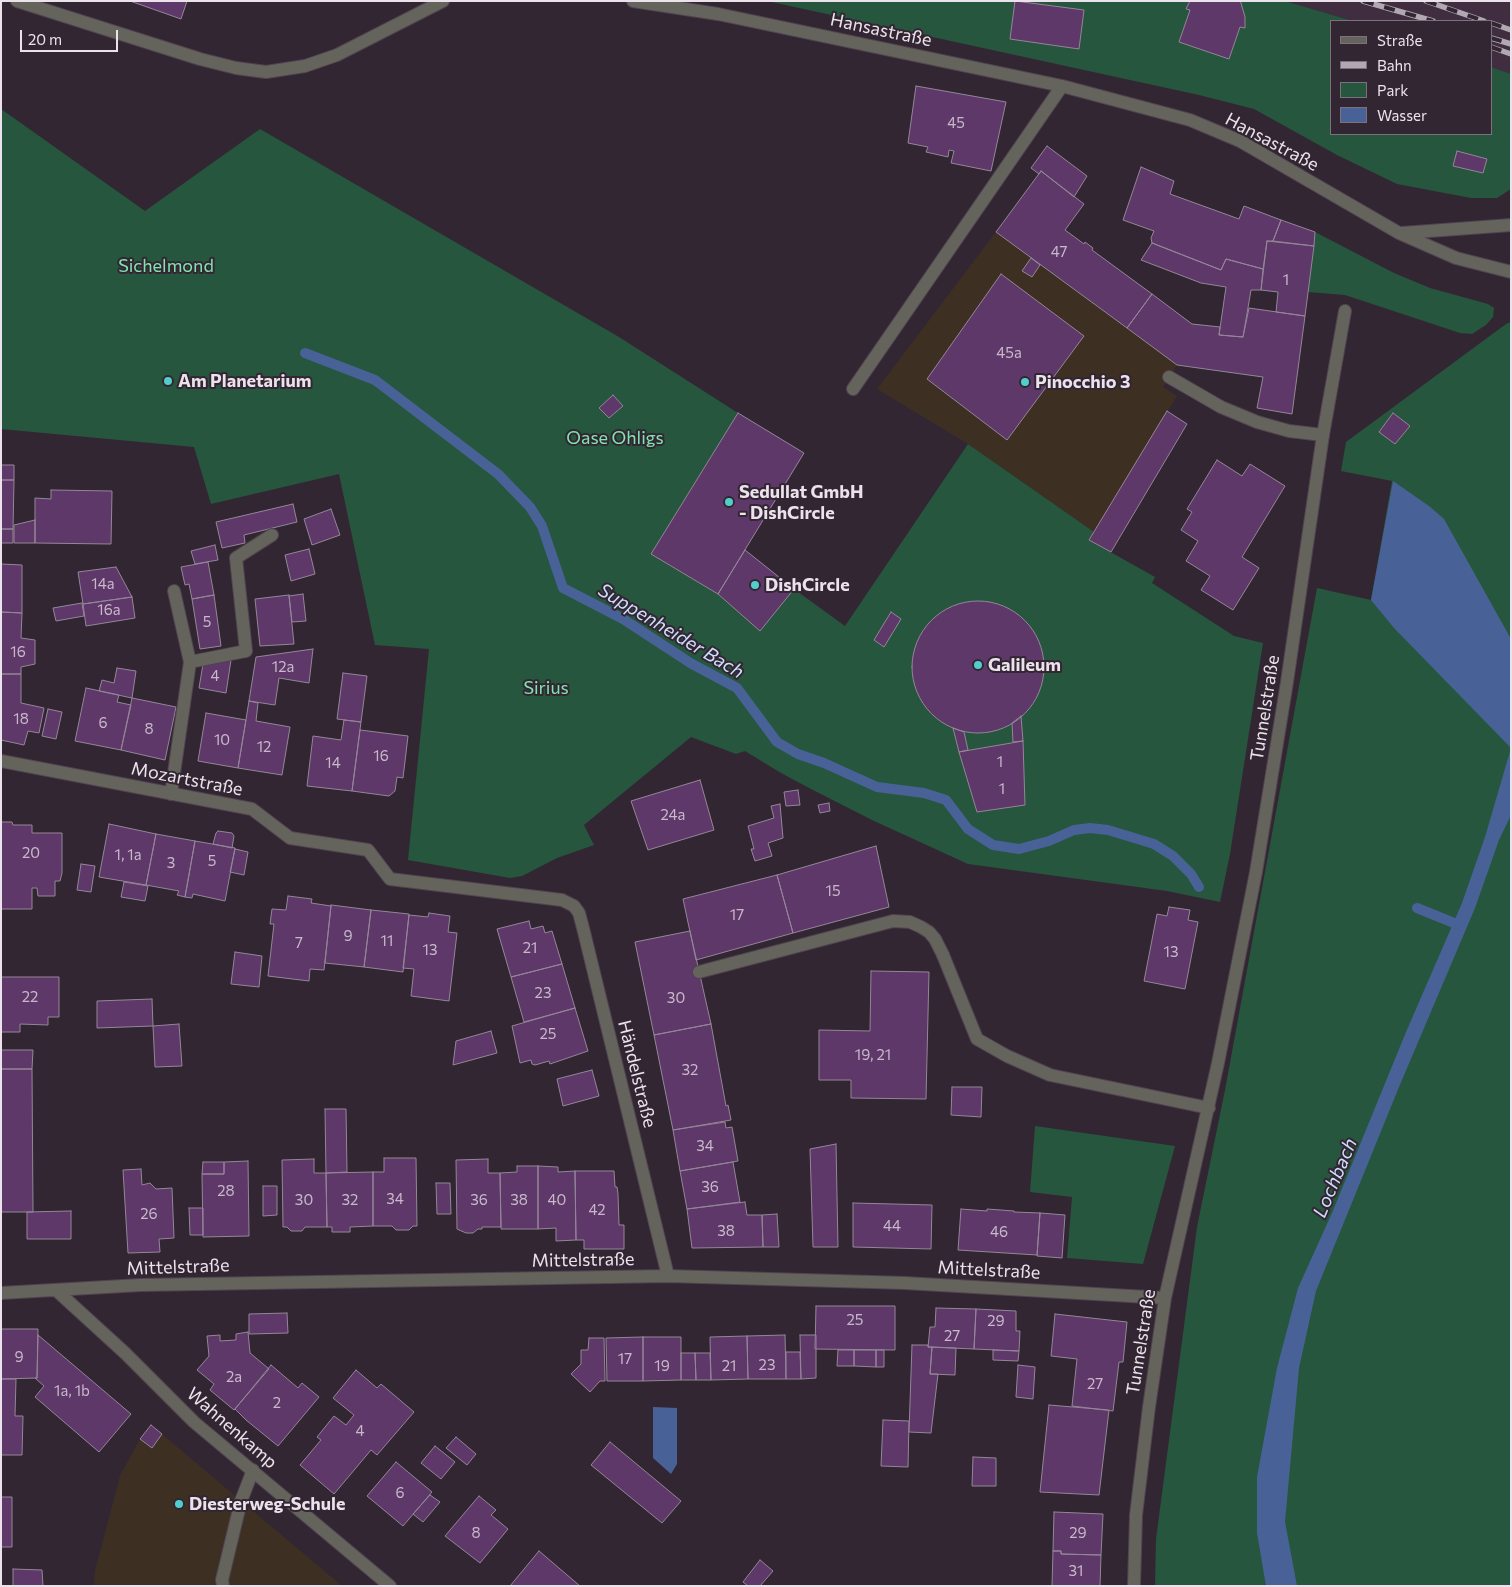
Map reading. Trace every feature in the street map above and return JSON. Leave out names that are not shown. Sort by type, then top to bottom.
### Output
[{"type":"street","points":[[17,1],[200,59],[236,68],[266,72],[305,66],[337,55],[443,1]]},
{"type":"street","name":"Hansastraße","points":[[632,1],[718,14],[1062,86],[1190,120],[1240,142],[1399,233],[1456,258],[1511,272]]},
{"type":"street","points":[[853,389],[1062,86]]},
{"type":"street","points":[[1399,233],[1511,225]]},
{"type":"street","name":"Tunnelstraße","points":[[1134,1586],[1136,1516],[1165,1298],[1209,1108],[1257,862],[1287,682],[1323,435],[1345,311]]},
{"type":"street","points":[[1169,377],[1221,407],[1257,422],[1289,431],[1323,435]]},
{"type":"street","points":[[190,662],[246,651],[236,558],[272,535]]},
{"type":"street","points":[[171,794],[190,662],[174,591]]},
{"type":"street","name":"Mozartstraße","points":[[1,761],[252,809],[290,838],[368,850],[390,879],[551,899]]},
{"type":"street","name":"Händelstraße","points":[[551,899],[569,902],[579,913],[668,1276]]},
{"type":"street","points":[[699,972],[893,921],[910,922],[929,932],[935,939],[977,1039],[1014,1059],[1050,1075],[1209,1108]]},
{"type":"street","name":"Mittelstraße","points":[[1,1293],[141,1285],[668,1276],[905,1283],[1165,1298]]},
{"type":"street","name":"Wahnenkamp","points":[[56,1290],[125,1353],[194,1422],[390,1586]]},
{"type":"street","points":[[223,1586],[222,1580],[241,1501],[253,1470]]},
{"type":"shaded area","points":[[1285,1],[1511,1],[1511,74],[1492,67],[1492,20],[1350,20]]},
{"type":"shaded area","name":"Pinocchio 3","points":[[996,232],[1177,365],[1163,387],[1177,396],[1094,532],[968,444],[877,389]]},
{"type":"shaded area","name":"Diesterweg-Schule","points":[[151,1425],[342,1586],[94,1586],[95,1571],[120,1476],[140,1439]]},
{"type":"green space","points":[[767,1],[1285,1],[1350,20],[1330,20],[1330,135],[1492,135],[1492,67],[1511,74],[1511,189],[1497,198],[1471,198],[1397,184],[1337,155],[1254,109],[1199,95]]},
{"type":"green space","points":[[1,109],[145,211],[260,129],[619,337],[738,413],[651,554],[718,594],[760,630],[794,589],[845,626],[968,444],[1094,532],[1089,540],[1155,577],[1152,583],[1234,636],[1263,643],[1230,854],[1220,902],[1167,891],[968,864],[872,820],[781,773],[745,751],[736,754],[691,737],[584,825],[594,845],[557,858],[522,876],[510,878],[408,860],[429,649],[375,645],[339,474],[211,504],[194,447],[1,429]]},
{"type":"green space","points":[[1315,232],[1394,273],[1430,288],[1488,304],[1494,308],[1493,317],[1486,325],[1472,334],[1460,333],[1345,295],[1308,292]]},
{"type":"green space","points":[[1511,322],[1511,1586],[1155,1586],[1156,1539],[1197,1227],[1225,1090],[1317,588],[1371,600],[1392,481],[1341,471],[1346,442]]},
{"type":"green space","points":[[1035,1126],[1175,1146],[1143,1264],[1067,1258],[1072,1197],[1030,1192]]},
{"type":"water","points":[[1393,481],[1444,519],[1511,639],[1511,748],[1394,628],[1371,600]]},
{"type":"water","points":[[1511,748],[1511,815],[1499,840],[1475,908],[1399,1087],[1316,1291],[1299,1368],[1285,1522],[1297,1586],[1266,1586],[1257,1533],[1257,1477],[1277,1368],[1298,1288],[1332,1213],[1406,1032],[1462,903],[1485,837]]},
{"type":"water","points":[[653,1407],[677,1408],[677,1464],[671,1474],[653,1458]]},
{"type":"building","points":[[130,1],[187,1],[181,19]]},
{"type":"building","points":[[1015,1],[1084,10],[1079,49],[1010,39]]},
{"type":"building","points":[[1190,1],[1240,1],[1245,17],[1245,28],[1240,27],[1229,59],[1179,42],[1190,10],[1186,9]]},
{"type":"building","points":[[916,86],[1006,102],[991,171],[951,163],[954,151],[949,150],[948,157],[926,152],[928,147],[908,143]]},
{"type":"building","points":[[1047,146],[1087,176],[1074,197],[1041,171],[1039,174],[1031,168]]},
{"type":"building","points":[[1457,151],[1487,159],[1483,173],[1453,166]]},
{"type":"building","points":[[1141,167],[1174,181],[1170,194],[1239,219],[1244,206],[1281,220],[1273,241],[1267,241],[1263,269],[1226,259],[1221,270],[1152,243],[1151,238],[1154,231],[1123,220]]},
{"type":"building","points":[[1041,171],[1084,204],[1065,230],[1084,244],[1085,242],[1093,248],[1092,250],[1152,294],[1127,328],[996,232]]},
{"type":"building","points":[[1281,220],[1315,232],[1314,246],[1273,241]]},
{"type":"building","points":[[1267,241],[1314,246],[1305,316],[1276,312],[1278,292],[1261,290]]},
{"type":"building","points":[[1152,243],[1221,270],[1226,259],[1263,269],[1261,290],[1251,290],[1243,337],[1219,335],[1226,287],[1201,283],[1141,260]]},
{"type":"building","points":[[1031,258],[1040,265],[1032,277],[1022,271]]},
{"type":"building","points":[[1001,274],[1084,336],[1007,440],[927,379]]},
{"type":"building","points":[[1152,294],[1192,324],[1220,327],[1219,335],[1243,337],[1249,308],[1305,316],[1292,414],[1257,408],[1263,377],[1177,365],[1127,328]]},
{"type":"building","points":[[613,395],[623,406],[609,418],[599,408]]},
{"type":"building","points":[[1167,411],[1187,424],[1111,552],[1089,540]]},
{"type":"building","name":"Sedullat GmbH - DishCircle","points":[[738,413],[804,453],[718,594],[651,554]]},
{"type":"building","points":[[1393,413],[1410,426],[1395,444],[1379,432]]},
{"type":"building","points":[[1217,460],[1242,476],[1250,464],[1285,486],[1242,557],[1259,568],[1233,610],[1201,590],[1210,576],[1186,561],[1198,541],[1181,530],[1192,512],[1187,509]]},
{"type":"building","points":[[1,465],[14,465],[14,480],[1,480]]},
{"type":"building","points":[[1,480],[14,480],[13,529],[1,529]]},
{"type":"building","points":[[51,490],[112,491],[111,544],[35,543],[35,498],[51,499]]},
{"type":"building","points":[[293,504],[297,522],[244,535],[245,543],[222,548],[216,522]]},
{"type":"building","points":[[331,509],[340,535],[312,545],[304,519]]},
{"type":"building","points":[[35,520],[35,543],[14,543],[14,525]]},
{"type":"building","points":[[1,529],[13,529],[13,543],[1,543]]},
{"type":"building","points":[[215,545],[218,560],[195,564],[191,551]]},
{"type":"building","points":[[309,549],[315,574],[291,581],[285,555]]},
{"type":"building","points":[[745,550],[794,589],[760,631],[718,594]]},
{"type":"building","points":[[208,562],[214,595],[192,599],[189,584],[185,585],[181,567]]},
{"type":"building","points":[[1,564],[22,565],[22,613],[1,612]]},
{"type":"building","points":[[116,567],[132,597],[83,604],[78,572]]},
{"type":"building","points":[[303,594],[306,621],[292,622],[289,596]]},
{"type":"building","points":[[214,595],[221,646],[200,649],[192,599]]},
{"type":"building","points":[[289,595],[294,644],[260,646],[255,599]]},
{"type":"building","points":[[132,597],[135,618],[86,626],[83,604]]},
{"type":"building","name":"Galileum","points":[[978,601],[1003,606],[1014,612],[1024,621],[1033,631],[1039,642],[1044,667],[1039,692],[1033,703],[1024,713],[1014,722],[1003,728],[978,733],[953,728],[942,722],[932,713],[923,703],[917,692],[912,667],[917,642],[923,631],[932,621],[942,612],[953,606]]},
{"type":"building","points":[[82,603],[84,616],[56,621],[53,608]]},
{"type":"building","points":[[1,612],[22,613],[21,638],[35,640],[35,664],[21,667],[21,674],[1,674]]},
{"type":"building","points":[[891,612],[901,619],[884,647],[874,640]]},
{"type":"building","points":[[313,649],[309,683],[279,678],[275,705],[249,701],[256,657]]},
{"type":"building","points":[[231,660],[226,693],[199,688],[203,664]]},
{"type":"building","points":[[117,668],[136,671],[132,698],[99,691],[102,680],[114,683]]},
{"type":"building","points":[[343,673],[367,676],[361,722],[337,719]]},
{"type":"building","points":[[1,674],[21,674],[21,703],[44,708],[39,733],[28,731],[24,745],[1,740]]},
{"type":"building","points":[[86,688],[119,695],[117,702],[131,705],[121,750],[75,741]]},
{"type":"building","points":[[132,698],[176,707],[165,760],[121,750]]},
{"type":"building","points":[[249,701],[258,703],[256,721],[290,727],[282,775],[238,768]]},
{"type":"building","points":[[48,709],[62,712],[56,739],[42,736]]},
{"type":"building","points":[[206,713],[246,720],[238,768],[198,761]]},
{"type":"building","points":[[1021,716],[1023,741],[1013,742],[1012,723]]},
{"type":"building","points":[[344,720],[361,722],[352,791],[307,786],[313,736],[341,740]]},
{"type":"building","points":[[953,728],[964,732],[968,750],[959,752]]},
{"type":"building","points":[[360,730],[408,736],[403,778],[397,777],[395,791],[389,796],[352,791]]},
{"type":"building","points":[[1023,741],[1025,805],[977,812],[959,752]]},
{"type":"building","points":[[700,780],[714,830],[648,850],[631,801]]},
{"type":"building","points":[[798,790],[800,805],[786,806],[784,792]]},
{"type":"building","points":[[829,803],[830,811],[820,813],[818,805]]},
{"type":"building","points":[[780,804],[783,838],[768,843],[772,856],[755,861],[751,849],[754,849],[748,826],[774,818],[771,806]]},
{"type":"building","points":[[1,822],[12,822],[13,825],[32,825],[32,833],[62,833],[62,873],[60,881],[55,881],[55,896],[38,896],[37,888],[32,888],[32,909],[1,909]]},
{"type":"building","points":[[109,824],[156,834],[146,885],[99,877]]},
{"type":"building","points":[[218,831],[232,833],[234,836],[232,848],[213,844]]},
{"type":"building","points":[[156,834],[195,841],[185,897],[177,895],[179,891],[146,885]]},
{"type":"building","points":[[195,841],[235,848],[225,901],[193,894],[192,898],[185,897]]},
{"type":"building","points":[[876,846],[889,907],[793,933],[777,875]]},
{"type":"building","points":[[235,849],[248,852],[244,875],[230,872]]},
{"type":"building","points":[[81,864],[95,866],[91,892],[77,890]]},
{"type":"building","points":[[777,875],[793,933],[696,960],[683,899]]},
{"type":"building","points":[[124,882],[148,886],[145,901],[121,897]]},
{"type":"building","points":[[288,896],[312,899],[311,903],[331,906],[324,970],[310,969],[309,981],[268,976],[274,924],[270,924],[272,909],[286,910]]},
{"type":"building","points":[[331,905],[371,910],[364,967],[325,963]]},
{"type":"building","points":[[1169,907],[1190,910],[1188,920],[1198,922],[1185,989],[1144,981],[1157,914],[1167,916]]},
{"type":"building","points":[[371,910],[409,914],[403,972],[364,967]]},
{"type":"building","points":[[429,913],[450,916],[448,932],[457,933],[449,1001],[411,996],[414,969],[403,968],[409,915],[428,917]]},
{"type":"building","points":[[529,921],[531,929],[543,926],[545,933],[552,931],[562,964],[511,977],[497,929]]},
{"type":"building","points":[[690,931],[711,1024],[654,1035],[635,942]]},
{"type":"building","points":[[235,952],[262,956],[259,987],[231,984]]},
{"type":"building","points":[[562,964],[575,1008],[524,1022],[511,977]]},
{"type":"building","points":[[871,971],[929,972],[926,1099],[851,1098],[851,1080],[819,1080],[819,1030],[870,1031]]},
{"type":"building","points":[[1,977],[59,977],[59,1017],[48,1017],[48,1025],[20,1024],[20,1032],[1,1032]]},
{"type":"building","points":[[152,999],[153,1026],[97,1028],[97,1001]]},
{"type":"building","points":[[575,1008],[588,1051],[550,1064],[549,1061],[535,1065],[532,1064],[531,1060],[520,1063],[512,1026]]},
{"type":"building","points":[[179,1024],[182,1066],[155,1067],[153,1026]]},
{"type":"building","points":[[711,1024],[726,1106],[728,1105],[731,1120],[673,1130],[654,1035]]},
{"type":"building","points":[[491,1031],[497,1053],[453,1065],[456,1041]]},
{"type":"building","points":[[1,1050],[33,1050],[32,1069],[1,1069]]},
{"type":"building","points":[[1,1069],[32,1069],[33,1212],[1,1212]]},
{"type":"building","points":[[592,1070],[599,1096],[563,1106],[557,1079]]},
{"type":"building","points":[[952,1087],[982,1087],[981,1117],[951,1115]]},
{"type":"building","points":[[325,1109],[346,1109],[347,1172],[326,1173]]},
{"type":"building","points":[[725,1122],[726,1128],[732,1127],[738,1161],[680,1171],[673,1130]]},
{"type":"building","points":[[836,1144],[838,1247],[813,1247],[810,1149]]},
{"type":"building","points":[[384,1158],[416,1158],[417,1226],[413,1226],[409,1230],[396,1230],[392,1226],[373,1226],[373,1172],[384,1172]]},
{"type":"building","points":[[314,1159],[314,1173],[326,1173],[327,1227],[305,1227],[302,1231],[291,1231],[287,1227],[283,1227],[282,1160]]},
{"type":"building","points":[[488,1159],[488,1173],[500,1173],[501,1227],[482,1227],[482,1229],[478,1229],[473,1233],[466,1233],[457,1229],[456,1160]]},
{"type":"building","points":[[248,1161],[249,1236],[203,1237],[202,1174],[224,1174],[224,1162]]},
{"type":"building","points":[[203,1162],[224,1162],[224,1174],[202,1174]]},
{"type":"building","points":[[733,1162],[740,1202],[687,1209],[680,1171]]},
{"type":"building","points":[[517,1166],[538,1166],[538,1229],[501,1229],[500,1173],[517,1172]]},
{"type":"building","points":[[538,1166],[558,1167],[558,1172],[575,1171],[576,1240],[556,1241],[556,1228],[538,1229]]},
{"type":"building","points":[[141,1169],[142,1185],[150,1183],[156,1189],[172,1188],[174,1238],[159,1239],[160,1252],[128,1253],[123,1170]]},
{"type":"building","points":[[575,1171],[614,1171],[615,1187],[617,1187],[618,1194],[619,1225],[624,1225],[624,1249],[584,1249],[584,1240],[576,1240]]},
{"type":"building","points":[[373,1172],[373,1226],[350,1227],[350,1232],[332,1232],[332,1227],[327,1227],[326,1173]]},
{"type":"building","points":[[436,1183],[450,1183],[451,1214],[437,1214]]},
{"type":"building","points":[[263,1186],[277,1186],[277,1215],[263,1216]]},
{"type":"building","points":[[745,1202],[747,1215],[762,1215],[763,1247],[692,1248],[687,1209]]},
{"type":"building","points":[[853,1203],[932,1205],[931,1249],[853,1247]]},
{"type":"building","points":[[189,1208],[203,1208],[203,1235],[190,1235]]},
{"type":"building","points":[[961,1209],[1040,1213],[1037,1255],[958,1250]]},
{"type":"building","points":[[71,1211],[71,1239],[27,1239],[27,1212]]},
{"type":"building","points":[[1040,1213],[1065,1215],[1062,1258],[1037,1256]]},
{"type":"building","points":[[777,1214],[779,1247],[763,1247],[762,1215]]},
{"type":"building","points":[[816,1306],[895,1306],[895,1350],[815,1349]]},
{"type":"building","points":[[936,1308],[976,1309],[974,1349],[928,1347],[930,1327],[935,1327]]},
{"type":"building","points":[[976,1309],[1016,1311],[1016,1331],[1020,1331],[1019,1351],[974,1349]]},
{"type":"building","points":[[287,1313],[288,1333],[249,1334],[249,1314]]},
{"type":"building","points":[[1055,1314],[1127,1322],[1123,1362],[1119,1362],[1113,1411],[1072,1406],[1077,1359],[1051,1356]]},
{"type":"building","points":[[1,1329],[38,1329],[37,1378],[1,1379]]},
{"type":"building","points":[[248,1332],[250,1353],[269,1369],[234,1410],[210,1390],[214,1384],[197,1370],[209,1356],[207,1336],[220,1335],[220,1341],[236,1340],[236,1334]]},
{"type":"building","points":[[38,1335],[131,1414],[99,1452],[35,1397],[44,1386],[35,1378],[37,1378]]},
{"type":"building","points":[[785,1335],[786,1379],[748,1379],[747,1336]]},
{"type":"building","points":[[800,1335],[816,1335],[816,1378],[801,1379]]},
{"type":"building","points":[[747,1336],[748,1379],[711,1380],[710,1337]]},
{"type":"building","points":[[643,1337],[643,1381],[607,1381],[606,1338]]},
{"type":"building","points":[[643,1337],[681,1337],[681,1380],[643,1381]]},
{"type":"building","points":[[589,1338],[604,1338],[605,1381],[600,1381],[590,1392],[571,1374],[581,1364],[581,1350],[588,1350]]},
{"type":"building","points":[[912,1345],[928,1345],[928,1347],[932,1347],[930,1374],[938,1374],[931,1433],[909,1432]]},
{"type":"building","points":[[932,1347],[956,1348],[955,1375],[930,1374]]},
{"type":"building","points":[[838,1350],[854,1350],[854,1366],[837,1366]]},
{"type":"building","points":[[854,1350],[876,1350],[876,1367],[854,1366]]},
{"type":"building","points":[[876,1350],[884,1350],[884,1367],[876,1367]]},
{"type":"building","points":[[993,1350],[1019,1351],[1018,1361],[993,1360]]},
{"type":"building","points":[[786,1352],[800,1352],[801,1379],[786,1379]]},
{"type":"building","points":[[681,1353],[695,1353],[696,1380],[681,1380]]},
{"type":"building","points":[[695,1353],[710,1353],[711,1380],[696,1380]]},
{"type":"building","points":[[271,1365],[298,1388],[302,1383],[319,1397],[278,1446],[235,1409]]},
{"type":"building","points":[[1018,1365],[1035,1367],[1033,1399],[1016,1397]]},
{"type":"building","points":[[356,1370],[377,1388],[381,1384],[414,1412],[377,1455],[371,1450],[334,1494],[300,1465],[321,1440],[317,1437],[334,1416],[346,1425],[354,1415],[333,1398]]},
{"type":"building","points":[[1,1379],[16,1379],[15,1416],[23,1416],[22,1455],[1,1455]]},
{"type":"building","points":[[1049,1405],[1109,1410],[1099,1495],[1040,1492]]},
{"type":"building","points":[[883,1420],[909,1421],[908,1467],[881,1466]]},
{"type":"building","points":[[151,1425],[162,1434],[152,1448],[140,1439]]},
{"type":"building","points":[[456,1437],[476,1454],[467,1465],[446,1448]]},
{"type":"building","points":[[610,1442],[681,1501],[662,1523],[591,1465]]},
{"type":"building","points":[[435,1446],[455,1462],[441,1479],[421,1463]]},
{"type":"building","points":[[973,1457],[996,1458],[996,1486],[972,1486]]},
{"type":"building","points":[[396,1462],[432,1492],[403,1526],[367,1496]]},
{"type":"building","points":[[430,1495],[440,1502],[423,1522],[413,1514]]},
{"type":"building","points":[[479,1496],[496,1510],[491,1515],[508,1529],[480,1563],[445,1536]]},
{"type":"building","points":[[1,1497],[12,1497],[12,1547],[1,1547]]},
{"type":"building","points":[[1054,1512],[1103,1514],[1101,1555],[1061,1554],[1061,1551],[1053,1551]]},
{"type":"building","points":[[539,1551],[580,1586],[510,1586]]},
{"type":"building","points":[[1053,1551],[1061,1551],[1061,1554],[1101,1555],[1100,1586],[1052,1586]]},
{"type":"building","points":[[760,1560],[773,1571],[760,1586],[748,1586],[743,1582]]},
{"type":"building","points":[[13,1569],[42,1570],[43,1586],[13,1586]]},
{"type":"waterway","name":"Suppenheider Bach","points":[[305,353],[375,380],[498,474],[530,507],[542,526],[563,588],[623,619],[692,664],[737,688],[777,742],[798,754],[824,763],[877,787],[924,793],[946,800],[968,829],[993,845],[1019,849],[1049,841],[1074,830],[1090,828],[1108,830],[1154,844],[1173,856],[1191,874],[1199,887]]},
{"type":"waterway","points":[[1417,908],[1459,925]]},
{"type":"railway","points":[[1363,1],[1430,20]]},
{"type":"railway","points":[[1426,1],[1481,20]]},
{"type":"railway","points":[[1492,23],[1511,30]]},
{"type":"railway","points":[[1492,38],[1511,44]]},
{"type":"railway","points":[[1492,47],[1511,54]]},
{"type":"place","name":"Am Planetarium","points":[[168,381]]},
{"type":"place","name":"Pinocchio 3","points":[[1025,382]]},
{"type":"place","name":"Sedullat GmbH - DishCircle","points":[[729,502]]},
{"type":"place","name":"DishCircle","points":[[755,585]]},
{"type":"place","name":"Galileum","points":[[978,665]]},
{"type":"place","name":"Diesterweg-Schule","points":[[179,1504]]},
{"type":"park label","name":"Sichelmond","points":[[166,266]]},
{"type":"park label","name":"Oase Ohligs","points":[[615,438]]},
{"type":"park label","name":"Sirius","points":[[546,688]]},
{"type":"water label","name":"Lochbach","points":[[1335,1178]]}]
